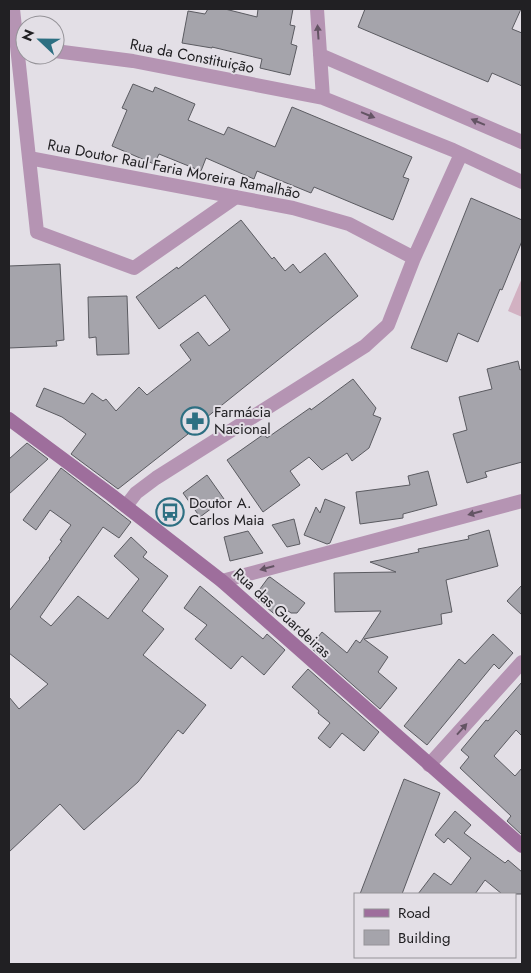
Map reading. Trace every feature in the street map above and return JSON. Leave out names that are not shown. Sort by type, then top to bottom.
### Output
[{"type":"main road","name":"Rua das Guardeiras","points":[[9,419],[126,506],[222,581],[522,846]]},
{"type":"street","name":"Rua Doutor Raul Faria Moreira Ramalhão","points":[[12,9],[15,22]]},
{"type":"street","points":[[316,9],[323,98]]},
{"type":"street","name":"Rua da Constituição","points":[[65,52],[133,61],[323,98],[461,154],[522,182]]},
{"type":"street","points":[[320,55],[522,142]]},
{"type":"street","name":"Rua Doutor Raul Faria Moreira Ramalhão","points":[[22,65],[29,158],[292,208],[349,224],[414,258]]},
{"type":"street","points":[[126,506],[136,493],[156,478],[366,346],[388,325],[414,258],[461,154]]},
{"type":"street","points":[[29,158],[37,232],[134,268],[236,197]]},
{"type":"street","points":[[222,581],[522,500]]},
{"type":"street","points":[[429,765],[522,662]]},
{"type":"shaded area","points":[[522,278],[522,317],[508,311]]},
{"type":"building","points":[[208,9],[225,9],[257,17],[258,9],[293,9],[290,25],[295,26],[291,44],[297,46],[290,75],[260,68],[262,59],[212,47],[182,43],[188,11],[205,14]]},
{"type":"building","points":[[365,9],[521,9],[512,29],[522,33],[522,86],[492,73],[488,82],[358,27]]},
{"type":"building","points":[[133,84],[153,92],[155,87],[195,104],[188,120],[224,135],[228,127],[275,147],[292,107],[412,157],[403,177],[409,179],[393,220],[314,187],[311,193],[257,171],[254,179],[206,158],[201,171],[159,154],[154,164],[112,146],[127,110],[122,108]]},
{"type":"building","points":[[471,198],[522,220],[522,241],[478,342],[458,333],[447,362],[411,348]]},
{"type":"building","points":[[241,220],[272,259],[274,257],[285,271],[293,264],[300,273],[325,253],[358,296],[207,417],[203,413],[184,428],[188,434],[118,489],[71,454],[86,434],[62,417],[36,406],[44,388],[84,404],[92,393],[103,401],[106,399],[116,411],[139,387],[147,395],[191,360],[180,345],[198,332],[209,346],[230,330],[205,295],[159,329],[136,297],[177,267],[178,269]]},
{"type":"building","points":[[60,264],[64,340],[56,341],[57,346],[9,348],[9,266]]},
{"type":"building","points":[[127,296],[129,354],[97,355],[96,337],[89,338],[88,297]]},
{"type":"building","points":[[518,361],[520,370],[522,369],[522,462],[485,472],[487,477],[467,483],[453,434],[467,430],[459,397],[492,389],[487,369]]},
{"type":"building","points":[[353,379],[376,408],[373,415],[381,418],[369,448],[352,461],[347,453],[322,470],[309,457],[290,471],[300,485],[263,512],[227,460],[264,434],[267,438],[310,408],[311,410]]},
{"type":"building","points":[[27,443],[48,459],[9,494],[9,459]]},
{"type":"building","points":[[61,468],[131,522],[119,538],[103,527],[40,617],[51,626],[78,596],[108,619],[139,579],[114,556],[131,537],[147,552],[143,557],[168,576],[142,611],[164,629],[143,655],[206,705],[183,734],[178,730],[138,782],[84,830],[60,804],[9,852],[9,697],[19,709],[48,684],[9,653],[9,611],[50,559],[71,525],[50,510],[36,530],[23,520]]},
{"type":"building","points":[[428,471],[437,505],[403,514],[403,518],[360,524],[356,492],[410,485],[408,476]]},
{"type":"building","points":[[207,475],[224,499],[200,517],[183,493]]},
{"type":"building","points":[[325,499],[345,507],[330,543],[327,544],[304,535],[316,507],[320,513]]},
{"type":"building","points":[[294,519],[300,544],[287,547],[272,525]]},
{"type":"building","points":[[489,530],[498,566],[446,580],[452,612],[441,614],[442,624],[364,639],[388,657],[378,672],[397,688],[380,709],[310,647],[322,632],[347,653],[356,640],[360,643],[381,611],[335,612],[334,573],[396,572],[370,562],[419,552],[418,549],[469,539],[468,536]]},
{"type":"building","points":[[248,531],[263,553],[230,561],[224,537]]},
{"type":"building","points":[[270,577],[305,603],[297,613],[291,613],[284,608],[278,617],[254,597]]},
{"type":"building","points":[[522,585],[522,615],[507,601]]},
{"type":"building","points":[[200,586],[263,639],[267,634],[285,650],[264,675],[242,656],[231,669],[195,639],[207,625],[184,608]]},
{"type":"building","points":[[493,634],[513,653],[499,669],[494,664],[427,745],[404,726],[459,659],[465,664]]},
{"type":"building","points":[[308,669],[379,732],[364,751],[342,733],[330,748],[318,738],[330,723],[292,687]]},
{"type":"building","points":[[522,682],[522,736],[516,730],[494,756],[515,776],[522,768],[522,835],[507,821],[511,816],[460,768],[469,757],[461,750]]},
{"type":"building","points":[[404,779],[440,793],[402,893],[360,893]]},
{"type":"building","points":[[455,811],[471,825],[464,833],[505,863],[508,860],[522,872],[522,894],[501,893],[485,880],[476,893],[419,893],[434,873],[451,885],[471,858],[448,838],[444,843],[435,835]]},
{"type":"place","name":"Farmácia Nacional","points":[[195,421]]},
{"type":"place","name":"Doutor A. Carlos Maia","points":[[170,512]]}]
